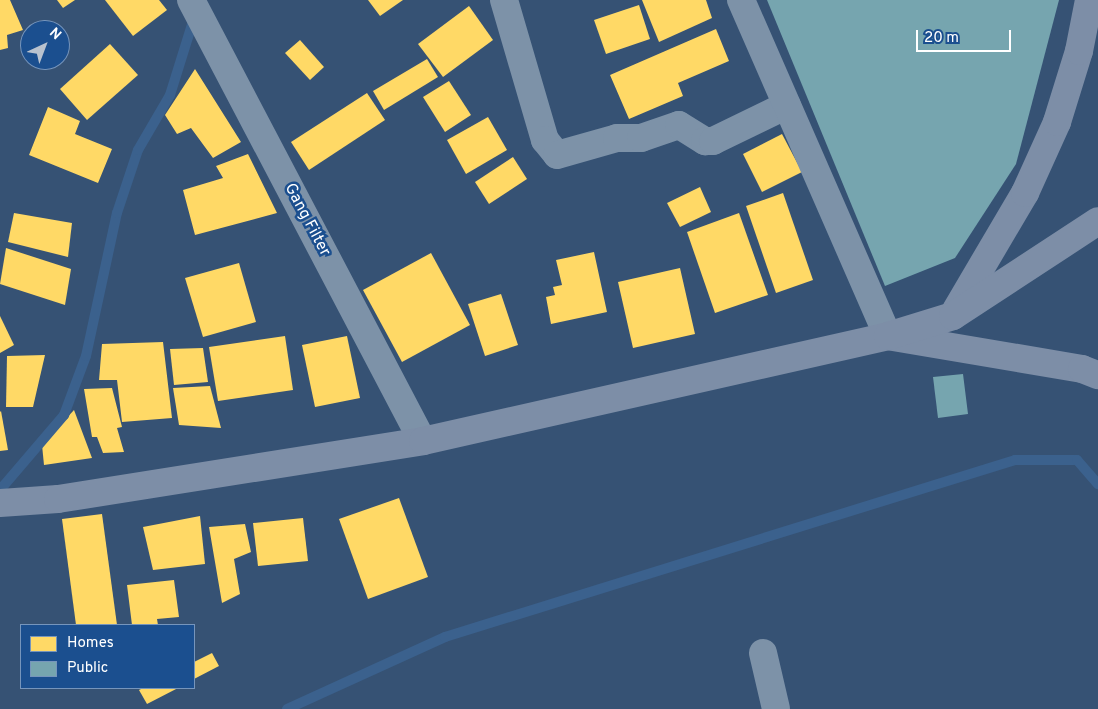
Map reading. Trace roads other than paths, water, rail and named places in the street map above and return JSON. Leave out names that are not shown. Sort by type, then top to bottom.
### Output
[{"type":"main road","points":[[953,316],[1025,193],[1057,122],[1079,51],[1089,0]]},
{"type":"main road","points":[[0,503],[58,499],[423,441],[888,336],[953,316],[1098,221]]},
{"type":"main road","points":[[888,336],[1082,369],[1098,375]]},
{"type":"street","name":"Gang Filter","points":[[191,0],[423,441]]},
{"type":"street","points":[[504,0],[545,140],[558,155],[617,138],[640,138],[679,125],[705,141],[713,141],[787,105]]},
{"type":"street","points":[[741,0],[888,336]]},
{"type":"street","points":[[763,653],[776,709]]},
{"type":"waterway","points":[[0,490],[64,415],[86,356],[117,213],[138,150],[170,95],[194,18]]},
{"type":"waterway","points":[[287,709],[445,637],[1015,460],[1077,460],[1098,484]]}]
